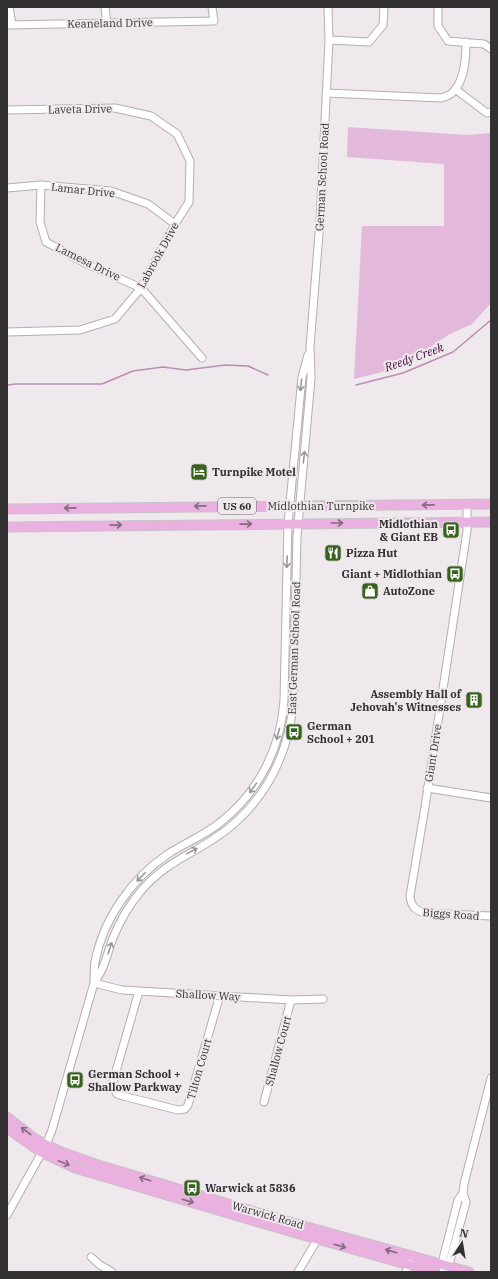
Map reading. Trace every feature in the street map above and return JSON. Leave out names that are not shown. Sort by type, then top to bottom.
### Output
[{"type":"main road","name":"Midlothian Turnpike","points":[[7,509],[491,504]]},
{"type":"main road","name":"Midlothian Turnpike","points":[[7,527],[491,522]]},
{"type":"main road","name":"Warwick Road","points":[[7,1117],[34,1138],[43,1149],[64,1153],[95,1164],[322,1231],[409,1265],[469,1272]]},
{"type":"main road","name":"Warwick Road","points":[[7,1128],[43,1149],[59,1161],[93,1174],[317,1240],[434,1272]]},
{"type":"street","points":[[9,7],[10,25]]},
{"type":"street","points":[[105,7],[107,24]]},
{"type":"street","name":"Keaneland Drive","points":[[10,25],[214,21],[212,7]]},
{"type":"street","name":"German School Road","points":[[298,524],[311,378],[310,347],[320,221],[329,40],[328,7]]},
{"type":"street","points":[[329,40],[369,42],[383,25],[383,7]]},
{"type":"street","points":[[438,7],[438,26],[448,41],[484,44],[491,49]]},
{"type":"street","points":[[326,93],[441,98],[451,94],[458,85],[466,61],[466,42]]},
{"type":"street","points":[[455,90],[487,113],[491,112]]},
{"type":"street","name":"Laveta Drive","points":[[7,110],[115,108],[151,116]]},
{"type":"street","name":"Labrook Drive","points":[[7,332],[80,330],[115,319],[141,288],[175,224],[189,202],[190,161],[177,134],[151,116]]},
{"type":"street","name":"Lamar Drive","points":[[7,188],[40,185],[111,191],[148,204],[175,224]]},
{"type":"street","name":"Lamesa Drive","points":[[40,185],[40,222],[46,242],[87,264],[141,288],[202,358]]},
{"type":"street","name":"German School Road","points":[[288,524],[302,377],[310,347]]},
{"type":"street","name":"Giant Drive","points":[[413,907],[410,896],[467,522],[467,504]]},
{"type":"street","name":"East German School Road","points":[[7,1215],[43,1149],[56,1118],[94,983],[95,962],[103,936],[116,910],[132,887],[145,873],[163,858],[208,832],[243,802],[259,779],[270,759],[278,737],[283,709],[288,524]]},
{"type":"street","name":"East German School Road","points":[[94,983],[104,967],[119,923],[129,906],[140,892],[154,877],[168,866],[210,841],[232,825],[251,807],[268,784],[280,759],[288,736],[292,713],[298,524]]},
{"type":"street","points":[[284,681],[294,682]]},
{"type":"street","points":[[427,788],[491,798]]},
{"type":"street","name":"Biggs Road","points":[[413,907],[417,911],[424,913],[491,916]]},
{"type":"street","name":"Shallow Way","points":[[94,983],[110,988],[291,1000],[323,999]]},
{"type":"street","name":"Tilton Court","points":[[139,990],[112,1085],[117,1094],[178,1110],[185,1109],[188,1105],[220,995]]},
{"type":"street","name":"Shallow Court","points":[[264,1102],[291,1000]]},
{"type":"street","points":[[444,1269],[443,1259],[458,1200],[463,1193],[491,1078]]},
{"type":"street","points":[[298,1272],[322,1231]]},
{"type":"street","points":[[91,1257],[100,1265],[112,1272]]},
{"type":"shaded area","points":[[348,127],[467,135],[491,133],[491,303],[472,324],[448,335],[414,358],[382,372],[354,379],[362,226],[444,226],[444,164],[347,157]]},
{"type":"waterway","name":"Reedy Creek","points":[[356,385],[403,373],[453,352],[491,320]]},
{"type":"waterway","points":[[7,385],[102,384],[133,371],[163,367],[186,370],[225,365],[248,366],[268,375]]},
{"type":"place","name":"Turnpike Motel","points":[[199,472]]},
{"type":"place","name":"Midlothian & Giant EB","points":[[451,530]]},
{"type":"place","name":"Pizza Hut","points":[[333,553]]},
{"type":"place","name":"Giant + Midlothian","points":[[455,574]]},
{"type":"place","name":"AutoZone","points":[[370,591]]},
{"type":"place","name":"Assembly Hall of Jehovah's Witnesses","points":[[474,700]]},
{"type":"place","name":"German School + 201","points":[[294,732]]},
{"type":"place","name":"German School + Shallow Parkway","points":[[75,1080]]},
{"type":"place","name":"Warwick at 5836","points":[[192,1188]]}]
